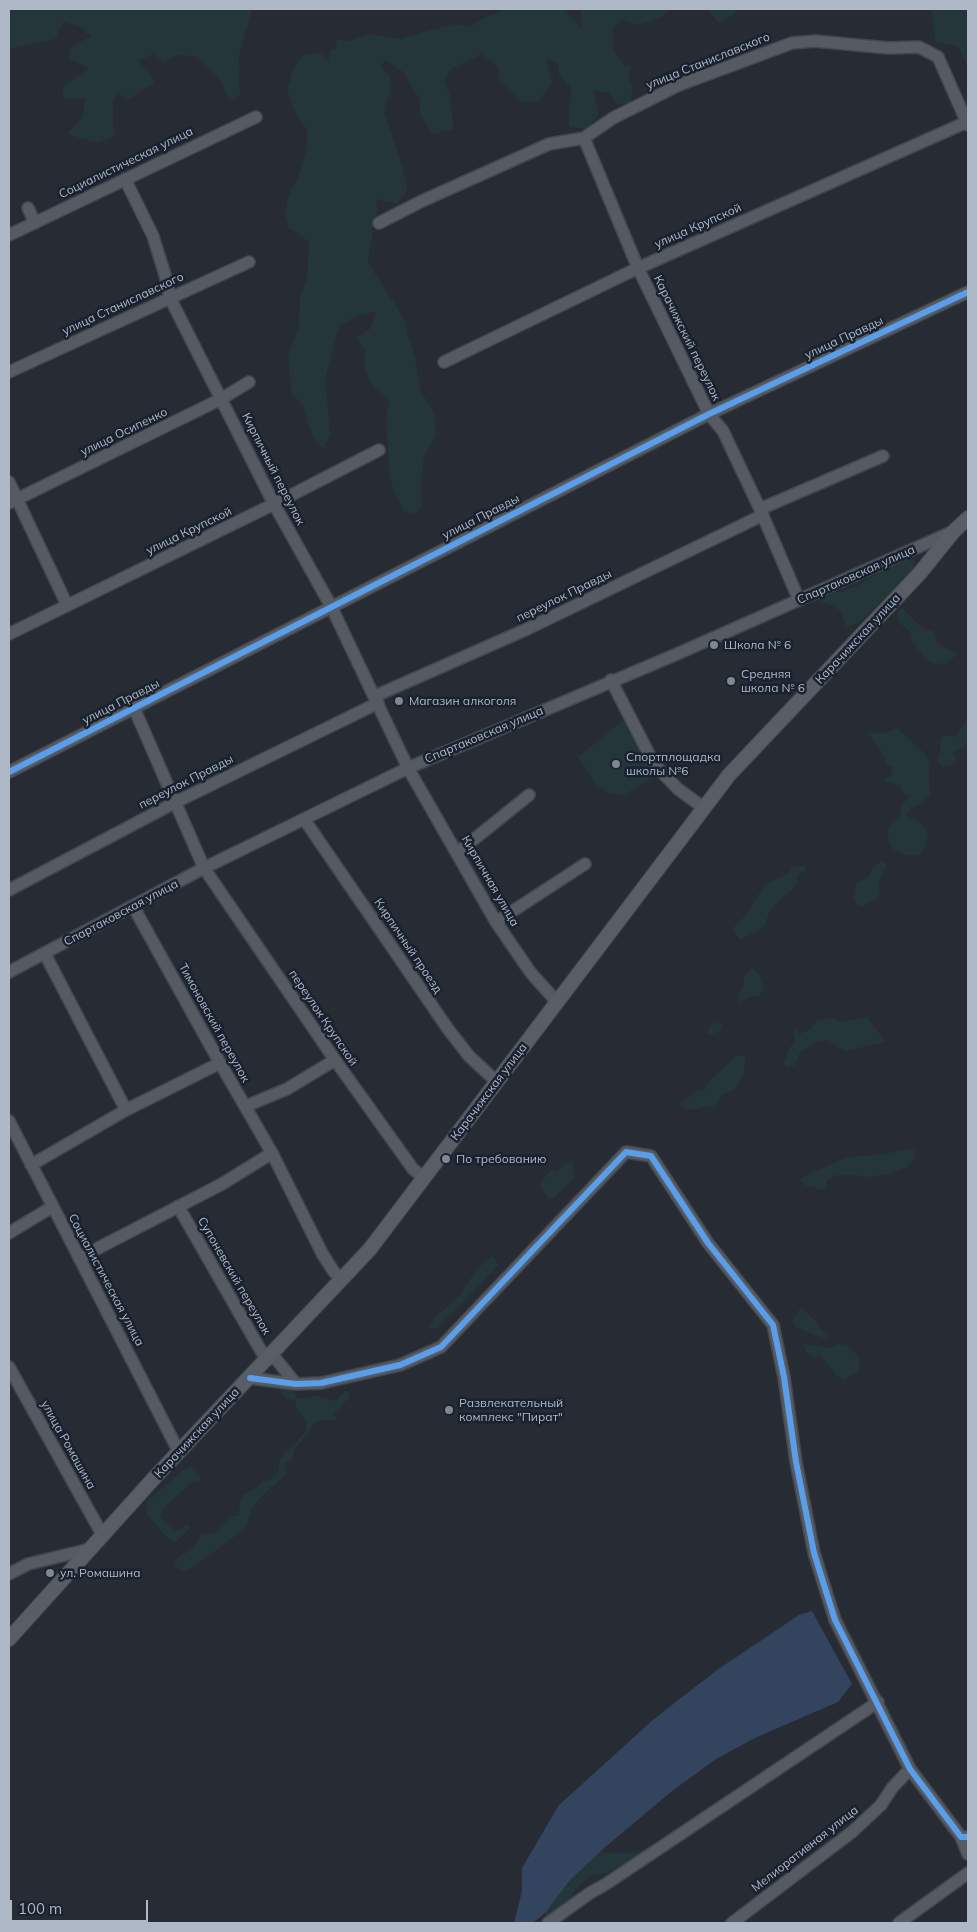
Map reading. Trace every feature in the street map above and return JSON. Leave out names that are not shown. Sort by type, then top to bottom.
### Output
[{"type":"main road","name":"Спартаковская улица","points":[[953,532],[968,518]]},
{"type":"main road","name":"Карачижская улица","points":[[9,1639],[179,1452],[370,1249],[729,775],[920,573],[953,532]]},
{"type":"street","name":"улица Станиславского","points":[[379,223],[422,201],[549,144],[584,138],[612,118],[679,85],[792,43],[815,41],[888,48],[919,47],[938,57],[967,124]]},
{"type":"street","name":"Социалистическая улица","points":[[9,235],[256,117]]},
{"type":"street","name":"улица Крупской","points":[[444,362],[638,268],[967,124]]},
{"type":"street","name":"Карачижский переулок","points":[[584,138],[638,268],[708,414],[723,431],[799,600]]},
{"type":"street","name":"Кирпичный переулок","points":[[125,179],[153,236],[170,298],[274,504],[330,606],[408,768]]},
{"type":"street","points":[[28,208],[35,222]]},
{"type":"street","name":"улица Станиславского","points":[[9,372],[249,262]]},
{"type":"street","name":"улица Правды","points":[[9,772],[708,414],[968,292]]},
{"type":"street","name":"улица Осипенко","points":[[13,501],[221,399],[249,382]]},
{"type":"street","name":"улица Крупской","points":[[9,634],[274,504],[379,450]]},
{"type":"street","name":"переулок Правды","points":[[9,890],[376,699],[526,630],[761,512],[883,456]]},
{"type":"street","points":[[9,482],[13,501],[67,605]]},
{"type":"street","name":"Спартаковская улица","points":[[9,972],[204,868],[408,768],[685,650],[953,532]]},
{"type":"street","points":[[611,680],[654,764],[678,789],[704,808]]},
{"type":"street","name":"переулок Крупской","points":[[134,708],[204,868],[335,1060],[413,1169],[424,1178]]},
{"type":"street","name":"Кирпичная улица","points":[[408,768],[496,922],[531,973],[557,1002]]},
{"type":"street","points":[[457,853],[529,795]]},
{"type":"street","name":"Кирпичный проезд","points":[[304,819],[448,1029],[469,1056],[497,1082]]},
{"type":"street","points":[[496,922],[585,864]]},
{"type":"street","name":"Тимоновский переулок","points":[[133,906],[272,1153],[323,1255],[334,1272],[342,1279]]},
{"type":"street","points":[[45,954],[126,1110]]},
{"type":"street","points":[[246,1106],[287,1089],[335,1060]]},
{"type":"street","points":[[31,1165],[126,1110],[220,1063]]},
{"type":"street","name":"Социалистическая улица","points":[[9,1121],[179,1452]]},
{"type":"street","points":[[250,1378],[296,1384],[321,1383],[400,1365],[440,1347],[626,1152],[652,1156],[708,1243],[773,1325],[784,1377],[796,1462],[814,1553],[835,1620],[878,1702],[910,1769],[964,1837],[968,1854]]},
{"type":"street","points":[[79,1258],[222,1184],[272,1153]]},
{"type":"street","name":"Супоневский переулок","points":[[178,1206],[262,1351],[271,1356],[296,1384]]},
{"type":"street","points":[[9,1233],[52,1207]]},
{"type":"street","name":"улица Ромашина","points":[[9,1367],[103,1536]]},
{"type":"street","points":[[9,1574],[28,1564],[90,1549]]},
{"type":"street","points":[[548,1923],[590,1893],[878,1702]]},
{"type":"street","name":"Мелиоративная улица","points":[[732,1923],[852,1832],[881,1805],[892,1788],[910,1769]]},
{"type":"street","points":[[899,1923],[968,1873]]},
{"type":"shaded area","points":[[10,9],[252,9],[238,59],[240,71],[238,82],[241,93],[234,101],[226,93],[220,80],[194,56],[177,55],[163,62],[154,54],[137,61],[149,72],[154,83],[127,100],[117,92],[113,103],[115,136],[98,143],[67,134],[83,117],[85,98],[63,99],[63,87],[89,68],[69,58],[71,47],[91,36],[80,26],[63,22],[55,39],[12,48],[9,52]]},
{"type":"shaded area","points":[[502,9],[564,9],[581,27],[581,9],[670,9],[660,18],[639,25],[622,20],[613,28],[614,51],[625,66],[631,67],[628,76],[632,88],[631,103],[617,104],[608,92],[593,91],[599,113],[588,129],[569,127],[569,105],[572,89],[559,75],[558,64],[546,58],[552,82],[539,101],[521,102],[499,80],[498,67],[482,54],[451,69],[444,80],[450,96],[453,129],[433,134],[420,115],[420,100],[403,72],[386,60],[380,66],[389,75],[391,91],[384,112],[403,169],[407,191],[397,204],[376,199],[377,210],[368,263],[405,320],[415,358],[420,390],[434,413],[436,435],[424,457],[421,480],[422,505],[415,514],[404,511],[395,494],[390,477],[386,418],[390,400],[374,388],[365,371],[365,350],[357,338],[371,328],[376,312],[359,315],[339,326],[325,379],[330,433],[324,448],[316,442],[309,427],[303,405],[292,394],[288,356],[299,326],[300,297],[307,278],[309,243],[301,235],[289,228],[285,211],[288,196],[299,175],[306,152],[308,132],[294,110],[287,90],[293,70],[303,55],[320,53],[328,61],[331,50],[337,49],[336,40],[350,41],[370,34],[400,39],[453,24],[469,27],[488,16],[502,12]]},
{"type":"shaded area","points":[[708,9],[737,9],[734,14],[719,23]]},
{"type":"shaded area","points":[[932,9],[968,9],[968,66],[957,46],[935,42]]},
{"type":"shaded area","points":[[912,557],[915,561],[914,570],[860,622],[846,626],[841,611],[828,603],[820,603],[822,598],[831,593],[844,591],[859,585],[883,569]]},
{"type":"shaded area","points":[[902,608],[923,629],[934,631],[937,643],[958,654],[945,664],[932,663],[924,657],[912,641],[911,633],[899,622],[897,613]]},
{"type":"shaded area","points":[[968,719],[968,735],[965,746],[953,753],[957,760],[951,765],[943,767],[937,762],[941,739],[944,735],[955,737]]},
{"type":"shaded area","name":"Спортплощадка школы №6","points":[[623,720],[643,757],[655,771],[653,777],[624,795],[609,793],[597,785],[578,757]]},
{"type":"shaded area","points":[[897,728],[925,754],[929,763],[930,795],[922,803],[910,809],[907,816],[922,823],[928,835],[925,847],[919,855],[908,855],[894,850],[889,842],[887,832],[893,822],[900,816],[902,805],[909,797],[900,786],[884,781],[892,774],[893,767],[887,764],[879,747],[867,733],[886,733]]},
{"type":"shaded area","points":[[881,861],[887,864],[878,884],[880,896],[864,906],[858,906],[854,899],[857,883],[869,877],[873,868]]},
{"type":"shaded area","points":[[793,866],[804,866],[806,871],[798,874],[796,884],[790,892],[779,900],[769,913],[764,927],[740,940],[732,929],[747,914],[765,884],[789,873]]},
{"type":"shaded area","points":[[752,968],[760,975],[764,990],[759,996],[750,996],[740,1002],[738,995],[743,986],[744,977]]},
{"type":"shaded area","points":[[867,1017],[886,1042],[845,1051],[827,1040],[818,1041],[800,1052],[795,1065],[787,1067],[784,1063],[790,1047],[796,1042],[793,1034],[797,1028],[799,1034],[811,1029],[815,1022],[825,1019],[832,1018],[842,1022]]},
{"type":"shaded area","points":[[713,1023],[722,1024],[720,1031],[709,1035],[706,1033]]},
{"type":"shaded area","points":[[738,1055],[746,1057],[743,1076],[734,1090],[723,1094],[714,1109],[706,1106],[696,1109],[685,1109],[679,1104],[697,1091],[706,1089],[708,1082]]},
{"type":"shaded area","points":[[916,1148],[914,1159],[906,1168],[888,1174],[868,1177],[836,1175],[827,1180],[825,1190],[807,1186],[800,1180],[806,1175],[845,1158]]},
{"type":"shaded area","points":[[572,1162],[575,1177],[552,1199],[549,1199],[540,1187],[542,1180],[551,1170],[557,1172],[564,1165]]},
{"type":"shaded area","points":[[492,1256],[499,1265],[436,1329],[430,1328],[435,1317],[459,1296],[477,1269]]},
{"type":"shaded area","points":[[801,1307],[828,1334],[826,1339],[797,1328],[792,1321]]},
{"type":"shaded area","points":[[803,1344],[828,1348],[838,1344],[846,1345],[859,1357],[859,1371],[844,1380],[837,1376],[820,1355],[815,1357],[806,1352]]},
{"type":"shaded area","points":[[284,1387],[301,1399],[317,1396],[336,1401],[346,1390],[349,1393],[349,1398],[334,1414],[337,1420],[323,1420],[313,1423],[309,1432],[295,1448],[292,1460],[284,1462],[287,1473],[252,1508],[245,1529],[194,1566],[184,1571],[174,1566],[178,1557],[193,1549],[202,1533],[213,1534],[232,1516],[239,1515],[240,1500],[263,1481],[268,1481],[278,1472],[280,1460],[285,1452],[306,1431],[306,1422],[295,1406],[296,1400],[287,1399],[281,1393]]},
{"type":"shaded area","points":[[191,1467],[200,1475],[200,1482],[194,1480],[164,1508],[160,1516],[175,1531],[188,1524],[190,1528],[176,1542],[168,1539],[146,1513],[147,1502],[181,1471]]},
{"type":"shaded area","points":[[649,1847],[642,1854],[622,1865],[602,1874],[588,1877],[574,1891],[571,1901],[546,1919],[545,1907],[574,1873],[588,1860],[599,1853],[635,1853]]},
{"type":"water","points":[[812,1611],[852,1684],[838,1702],[757,1737],[716,1759],[672,1791],[603,1849],[570,1880],[545,1913],[533,1923],[514,1923],[522,1891],[522,1868],[559,1805],[654,1719],[717,1670],[799,1615]]},
{"type":"cycle path","points":[[9,772],[709,414],[968,292]]},
{"type":"cycle path","points":[[250,1378],[296,1384],[321,1383],[400,1365],[441,1347],[626,1152],[651,1156],[708,1243],[773,1325],[784,1377],[796,1462],[814,1553],[835,1620],[910,1769],[961,1837],[968,1837]]},
{"type":"place","name":"Школа № 6","points":[[714,645]]},
{"type":"place","name":"Средняя школа № 6","points":[[731,681]]},
{"type":"place","name":"Магазин алкоголя","points":[[399,701]]},
{"type":"place","name":"Спортплощадка школы №6","points":[[616,764]]},
{"type":"place","name":"По требованию","points":[[446,1159]]},
{"type":"place","name":"Развлекательный комплекс \"Пират\"","points":[[449,1410]]},
{"type":"place","name":"ул. Ромашина","points":[[50,1573]]}]
